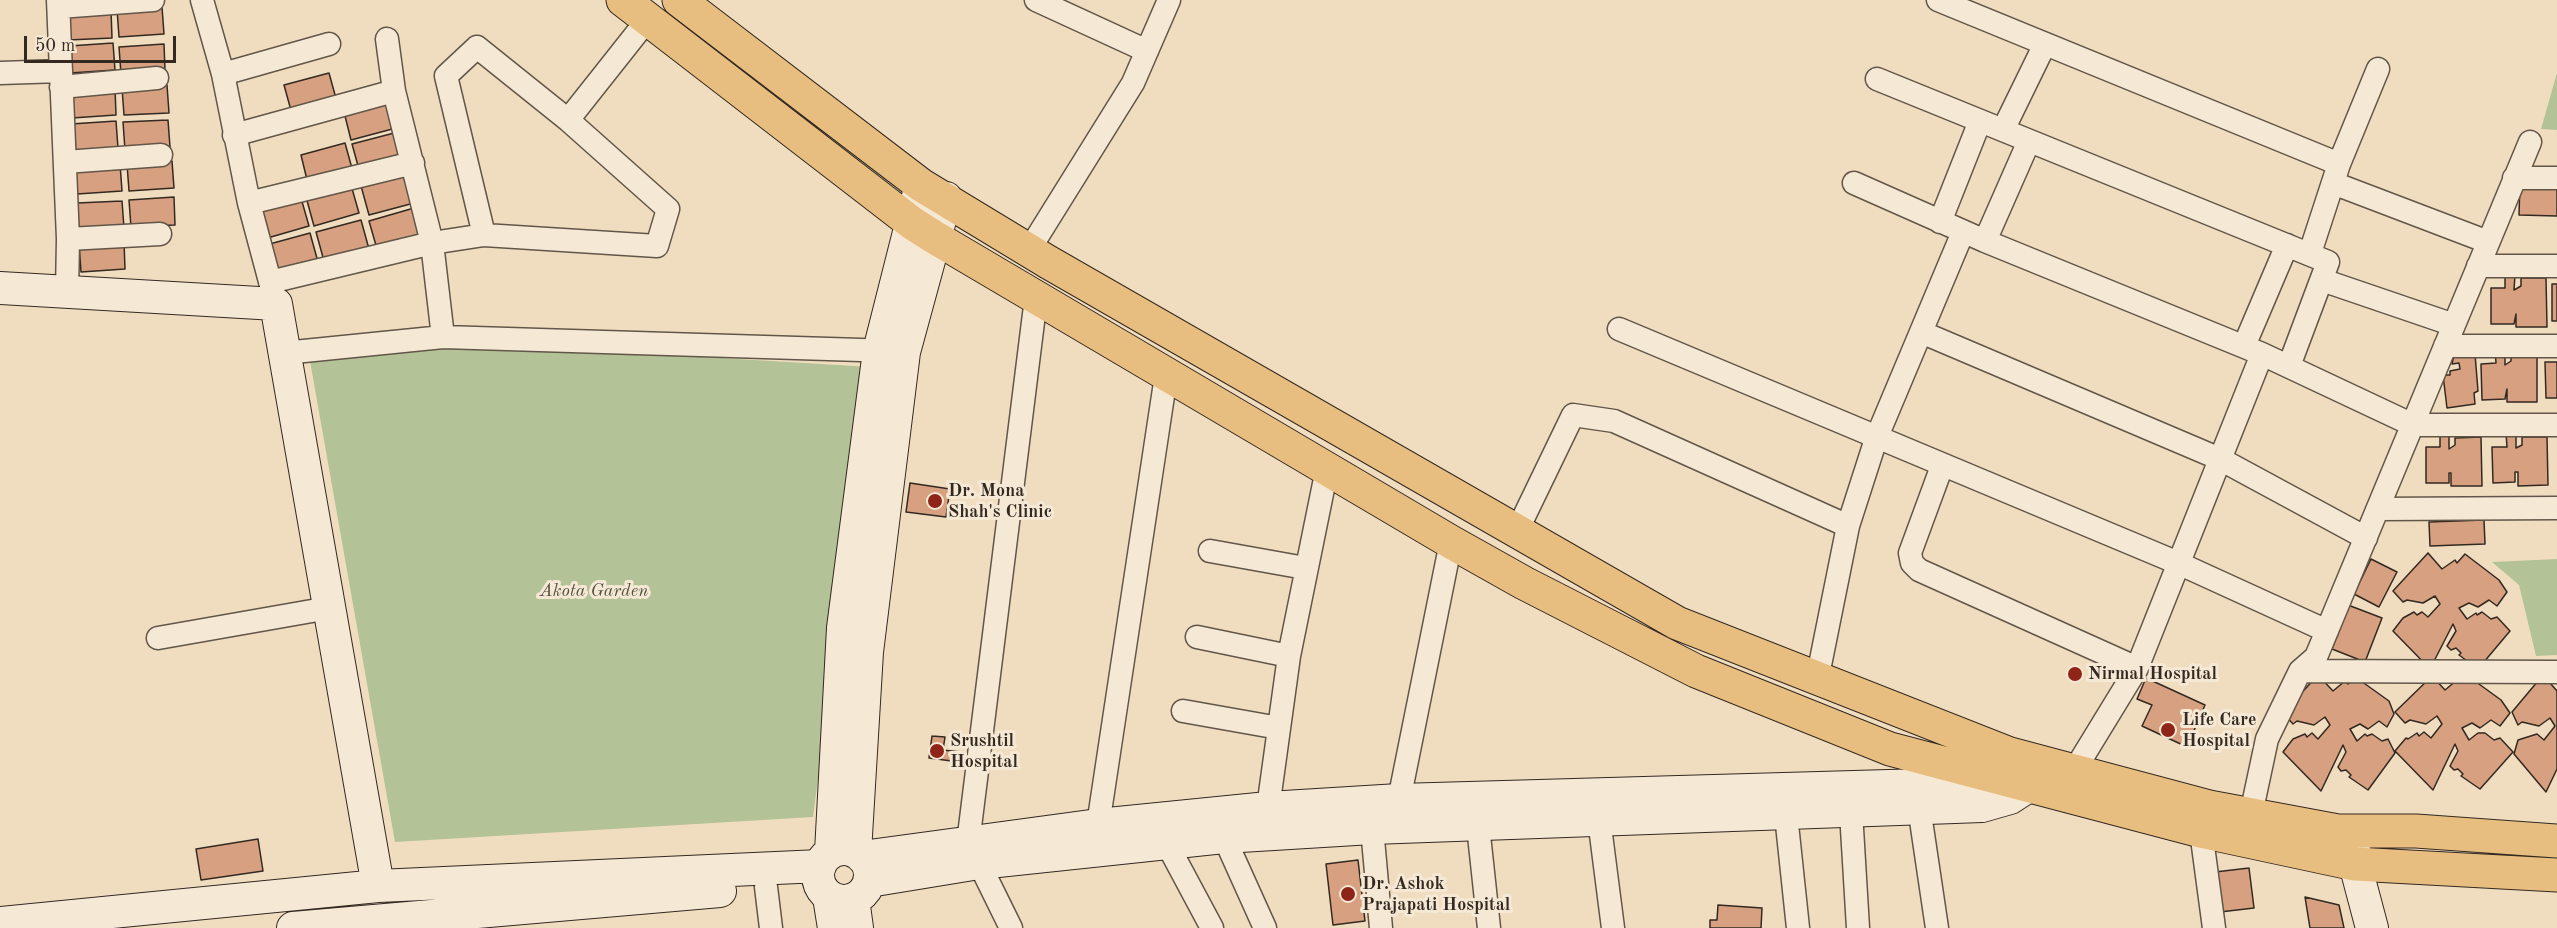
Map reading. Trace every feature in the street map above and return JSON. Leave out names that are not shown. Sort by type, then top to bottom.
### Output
[{"type":"main road","points":[[679,0],[933,191],[1029,250],[1677,623],[1817,680],[2003,765]]},
{"type":"main road","points":[[636,10],[923,230],[1166,376],[1451,542],[1524,583],[1696,671],[1890,749],[2003,765],[2036,774],[2201,831],[2248,828],[2416,831],[2557,840]]},
{"type":"main road","points":[[834,928],[844,879],[867,652],[862,577],[891,351],[933,191]]},
{"type":"main road","points":[[0,288],[67,292],[273,293],[378,886]]},
{"type":"main road","points":[[292,928],[382,923],[844,879],[1098,825],[1268,808],[1399,800],[1924,785],[2003,765]]},
{"type":"main road","points":[[973,853],[1372,828],[1478,826],[1599,819],[1786,815],[1919,807],[1982,806],[2010,798],[2036,774],[2074,771],[2209,807],[2248,828],[2355,864],[2557,875]]},
{"type":"main road","points":[[2353,831],[2355,864],[2372,928]]},
{"type":"main road","points":[[0,923],[378,886],[844,879]]},
{"type":"street","points":[[67,292],[68,239],[59,4],[153,0]]},
{"type":"street","points":[[202,0],[223,74],[249,203],[273,293],[432,243],[484,235],[657,246],[668,209],[568,120],[477,47],[446,76],[484,235]]},
{"type":"street","points":[[1036,0],[1147,51]]},
{"type":"street","points":[[1029,250],[1132,83],[1169,0]]},
{"type":"street","points":[[1938,0],[2045,44],[2488,242]]},
{"type":"street","points":[[568,120],[636,10]]},
{"type":"street","points":[[387,39],[394,91],[432,243],[443,337]]},
{"type":"street","points":[[223,74],[329,44]]},
{"type":"street","points":[[2003,130],[2045,44]]},
{"type":"street","points":[[2310,253],[2336,174],[2378,69]]},
{"type":"street","points":[[0,73],[61,79],[157,78]]},
{"type":"street","points":[[1877,80],[2328,262],[2289,366]]},
{"type":"street","points":[[234,135],[394,91]]},
{"type":"street","points":[[1940,222],[1980,121]]},
{"type":"street","points":[[1985,242],[2029,141]]},
{"type":"street","points":[[2248,828],[2268,739],[2300,671],[2316,657],[2530,141]]},
{"type":"street","points":[[64,162],[161,155]]},
{"type":"street","points":[[249,203],[413,163]]},
{"type":"street","points":[[2514,178],[2557,178]]},
{"type":"street","points":[[1854,183],[1985,242],[2253,350],[2413,425],[2557,425]]},
{"type":"street","points":[[1817,680],[1848,526],[1876,439],[1962,232]]},
{"type":"street","points":[[68,239],[160,234]]},
{"type":"street","points":[[2074,771],[2137,668],[2220,459],[2287,245]]},
{"type":"street","points":[[2478,266],[2557,266]]},
{"type":"street","points":[[2322,280],[2454,325]]},
{"type":"street","points":[[1011,928],[973,853],[1036,298]]},
{"type":"street","points":[[1619,329],[1876,439],[2178,563],[2327,631]]},
{"type":"street","points":[[1921,332],[2220,459],[2366,538]]},
{"type":"street","points":[[284,353],[443,337],[891,351]]},
{"type":"street","points":[[2445,346],[2557,346]]},
{"type":"street","points":[[1098,825],[1166,376]]},
{"type":"street","points":[[1517,531],[1573,415],[1614,421],[1848,526]]},
{"type":"street","points":[[1942,466],[1910,553],[1912,563],[1919,570],[2137,668]]},
{"type":"street","points":[[1268,808],[1289,656],[1305,568],[1327,469]]},
{"type":"street","points":[[2378,509],[2557,508]]},
{"type":"street","points":[[1399,800],[1451,542]]},
{"type":"street","points":[[1210,551],[1305,568]]},
{"type":"street","points":[[158,638],[329,608]]},
{"type":"street","points":[[1197,637],[1289,656]]},
{"type":"street","points":[[2300,671],[2557,672]]},
{"type":"street","points":[[1183,711],[1279,728]]},
{"type":"street","points":[[1919,807],[1937,928]]},
{"type":"street","points":[[1851,812],[1858,928]]},
{"type":"street","points":[[1786,815],[1798,928]]},
{"type":"street","points":[[1599,819],[1613,928]]},
{"type":"street","points":[[1478,826],[1489,928]]},
{"type":"street","points":[[1372,828],[1381,928]]},
{"type":"street","points":[[2201,831],[2214,928]]},
{"type":"street","points":[[1224,837],[1265,928]]},
{"type":"street","points":[[1166,842],[1212,928]]},
{"type":"street","points":[[378,886],[382,923]]},
{"type":"street","points":[[766,887],[771,928]]},
{"type":"green space","points":[[2557,73],[2557,130],[2541,129]]},
{"type":"green space","name":"Akota Garden","points":[[426,345],[589,350],[871,367],[813,817],[395,842],[310,361]]},
{"type":"green space","points":[[2557,559],[2557,655],[2536,656],[2519,585],[2492,562]]},
{"type":"building","points":[[162,7],[164,34],[119,37],[117,9]]},
{"type":"building","points":[[111,10],[112,38],[68,40],[66,13]]},
{"type":"building","points":[[113,43],[115,70],[70,73],[69,46]]},
{"type":"building","points":[[164,44],[165,71],[121,74],[119,47]]},
{"type":"building","points":[[329,73],[337,102],[292,114],[284,85]]},
{"type":"building","points":[[167,85],[169,113],[124,115],[122,88]]},
{"type":"building","points":[[115,88],[116,115],[72,118],[70,90]]},
{"type":"building","points":[[388,99],[396,128],[351,140],[344,112]]},
{"type":"building","points":[[168,120],[170,147],[125,150],[123,122]]},
{"type":"building","points":[[116,121],[118,148],[73,151],[71,124]]},
{"type":"building","points":[[398,132],[405,161],[360,173],[352,144]]},
{"type":"building","points":[[345,143],[353,172],[308,184],[301,155]]},
{"type":"building","points":[[172,161],[174,188],[129,191],[127,164]]},
{"type":"building","points":[[120,164],[122,191],[77,194],[76,166]]},
{"type":"building","points":[[406,174],[414,203],[369,215],[361,186]]},
{"type":"building","points":[[2557,181],[2557,216],[2519,215],[2520,183]]},
{"type":"building","points":[[351,185],[359,213],[314,226],[306,197]]},
{"type":"building","points":[[174,197],[175,225],[131,227],[129,200]]},
{"type":"building","points":[[301,198],[309,226],[264,239],[256,210]]},
{"type":"building","points":[[122,201],[124,228],[79,230],[77,203]]},
{"type":"building","points":[[414,208],[421,237],[377,249],[369,221]]},
{"type":"building","points":[[361,220],[369,249],[324,261],[316,232]]},
{"type":"building","points":[[310,233],[318,262],[273,274],[266,245]]},
{"type":"building","points":[[124,242],[125,269],[81,272],[79,244]]},
{"type":"building","points":[[2505,275],[2515,275],[2514,290],[2521,286],[2521,278],[2546,278],[2547,327],[2516,327],[2516,314],[2514,324],[2491,324],[2491,288],[2505,288]]},
{"type":"building","points":[[2552,284],[2557,284],[2557,321],[2552,321]]},
{"type":"building","points":[[2495,350],[2505,350],[2505,365],[2511,361],[2511,353],[2537,353],[2537,402],[2507,402],[2507,389],[2505,399],[2482,400],[2481,364],[2496,363]]},
{"type":"building","points":[[2475,354],[2478,391],[2474,393],[2475,404],[2447,408],[2443,375],[2450,375],[2450,371],[2460,369],[2459,363],[2452,364],[2454,355]]},
{"type":"building","points":[[2545,362],[2557,362],[2557,398],[2546,398]]},
{"type":"building","points":[[2506,433],[2516,433],[2516,448],[2522,445],[2522,437],[2547,437],[2548,485],[2518,486],[2518,472],[2515,472],[2515,482],[2493,483],[2492,447],[2507,447]]},
{"type":"building","points":[[2440,434],[2449,434],[2449,449],[2455,445],[2455,438],[2481,437],[2482,486],[2451,486],[2451,473],[2449,473],[2449,483],[2426,483],[2426,447],[2440,447]]},
{"type":"building","points":[[910,483],[950,489],[946,517],[906,512]]},
{"type":"building","points":[[2484,520],[2485,544],[2430,546],[2429,522]]},
{"type":"building","points":[[2428,553],[2442,569],[2455,560],[2457,563],[2465,554],[2499,580],[2507,592],[2497,606],[2489,600],[2478,607],[2469,603],[2459,608],[2467,619],[2482,612],[2491,619],[2497,617],[2510,631],[2478,669],[2459,655],[2461,653],[2456,648],[2451,650],[2447,646],[2456,631],[2453,624],[2430,669],[2393,631],[2403,618],[2414,612],[2417,615],[2422,612],[2428,617],[2440,604],[2435,596],[2423,603],[2407,600],[2403,602],[2393,591]]},
{"type":"building","points":[[2371,559],[2397,572],[2379,607],[2354,594]]},
{"type":"building","points":[[2348,605],[2382,618],[2365,662],[2332,649]]},
{"type":"building","points":[[2318,675],[2333,691],[2345,681],[2348,684],[2354,676],[2389,701],[2394,714],[2387,727],[2379,721],[2368,729],[2360,724],[2350,729],[2357,741],[2365,734],[2367,736],[2372,734],[2382,741],[2388,739],[2395,753],[2368,790],[2349,777],[2351,775],[2346,770],[2341,771],[2338,767],[2346,752],[2343,745],[2321,791],[2283,752],[2293,739],[2305,734],[2307,737],[2312,733],[2318,739],[2330,725],[2325,717],[2314,725],[2297,721],[2293,724],[2283,713]]},
{"type":"building","points":[[2543,675],[2557,691],[2557,769],[2546,792],[2514,754],[2518,740],[2537,734],[2544,740],[2555,726],[2550,718],[2539,726],[2522,722],[2518,725],[2512,712]]},
{"type":"building","points":[[2432,676],[2445,690],[2457,680],[2460,683],[2468,676],[2501,700],[2510,713],[2500,726],[2491,720],[2480,728],[2472,723],[2462,728],[2469,740],[2478,733],[2485,733],[2494,740],[2500,738],[2513,752],[2480,789],[2461,776],[2463,774],[2458,769],[2454,770],[2450,766],[2458,751],[2455,744],[2433,790],[2395,751],[2406,738],[2417,733],[2419,736],[2424,732],[2431,738],[2442,724],[2437,716],[2426,724],[2410,720],[2405,723],[2395,712]]},
{"type":"building","points":[[2146,678],[2205,705],[2187,747],[2142,726],[2152,705],[2137,699]]},
{"type":"building","points":[[932,736],[945,737],[943,750],[960,752],[959,762],[929,758]]},
{"type":"building","points":[[258,839],[263,871],[201,880],[196,849]]},
{"type":"building","points":[[1358,860],[1365,921],[1333,925],[1326,864]]},
{"type":"building","points":[[2249,868],[2254,908],[2220,912],[2215,872]]},
{"type":"building","points":[[2305,897],[2339,905],[2344,928],[2310,928]]},
{"type":"building","points":[[1718,905],[1762,908],[1761,928],[1710,928],[1710,920],[1717,920]]},
{"type":"place","name":"Dr. Mona Shah's Clinic","points":[[935,501]]},
{"type":"place","name":"Nirmal Hospital","points":[[2075,674]]},
{"type":"place","name":"Life Care Hospital","points":[[2168,730]]},
{"type":"place","name":"Srushtil Hospital","points":[[937,751]]},
{"type":"place","name":"Dr. Ashok Prajapati Hospital","points":[[1348,894]]}]
